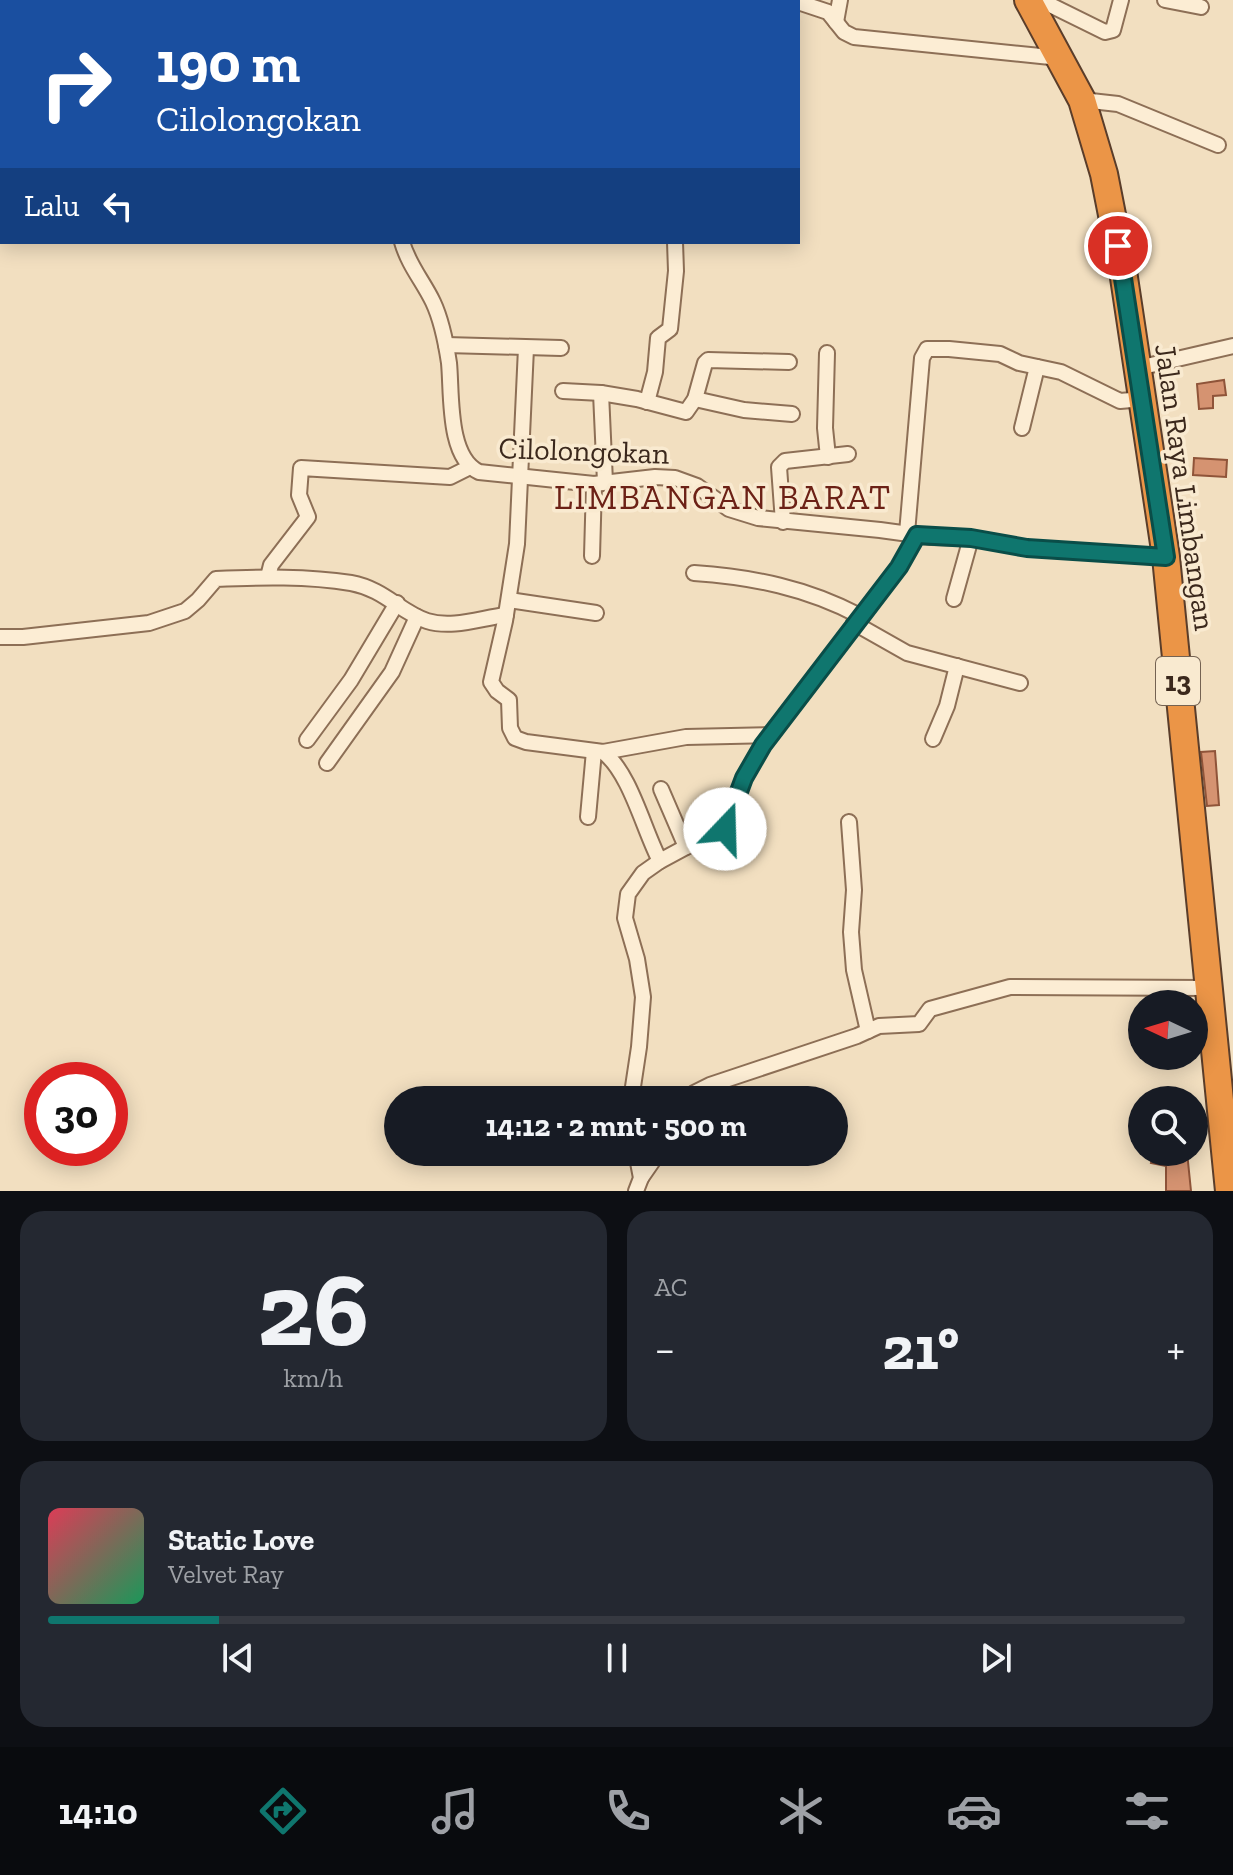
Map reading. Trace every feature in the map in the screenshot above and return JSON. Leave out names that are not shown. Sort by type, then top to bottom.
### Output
[{"type":"highway","name":"Jalan Raya Limbangan","points":[[1028,0],[1082,100],[1095,139],[1114,220],[1166,557],[1229,1191]]},
{"type":"street","points":[[836,22],[840,0]]},
{"type":"street","points":[[1040,0],[1105,32],[1110,32],[1115,26],[1121,0]]},
{"type":"street","points":[[1165,0],[1201,7]]},
{"type":"street","points":[[800,3],[821,8],[849,35],[865,39],[1060,58]]},
{"type":"street","points":[[1082,100],[1118,104],[1218,145]]},
{"type":"street","name":"Cilolongokan","points":[[403,244],[414,274],[436,307],[446,345],[455,435],[463,458],[470,467],[486,474],[599,483],[675,478],[697,486],[716,502],[742,515],[783,522],[971,538],[1027,548],[1166,557]]},
{"type":"street","points":[[647,402],[655,372],[658,338],[670,329],[676,271],[675,244]]},
{"type":"street","points":[[446,345],[561,348]]},
{"type":"street","points":[[1138,368],[1233,346]]},
{"type":"street","points":[[526,348],[521,477],[524,540],[491,678],[493,687],[510,703],[511,734],[526,742],[598,751],[686,737],[770,735]]},
{"type":"street","points":[[633,1086],[643,997],[637,959],[627,934],[626,905],[632,886],[660,861],[686,847],[713,838],[725,829],[744,778],[770,735],[899,567],[912,534],[924,353],[931,348],[988,353],[1066,374],[1116,400],[1143,399]]},
{"type":"street","points":[[827,353],[825,428],[828,457]]},
{"type":"street","points":[[563,391],[601,393],[686,412],[695,399],[708,360],[789,362]]},
{"type":"street","points":[[1022,428],[1037,367]]},
{"type":"street","points":[[592,556],[599,483],[601,393]]},
{"type":"street","points":[[695,399],[744,410],[792,414]]},
{"type":"street","points":[[783,522],[779,467],[785,461],[848,454]]},
{"type":"street","points":[[267,577],[272,562],[308,517],[299,495],[301,468],[450,477],[470,467]]},
{"type":"street","points":[[954,599],[971,538]]},
{"type":"street","points":[[694,573],[743,576],[786,586],[833,602],[907,653],[1020,683]]},
{"type":"street","points":[[0,637],[149,623],[192,606],[216,579],[267,577],[352,583],[382,593],[417,617],[452,624],[508,608],[596,613]]},
{"type":"street","points":[[307,740],[351,680],[397,603]]},
{"type":"street","points":[[327,763],[392,672],[417,617]]},
{"type":"street","points":[[933,739],[947,706],[957,666]]},
{"type":"street","points":[[588,817],[598,751]]},
{"type":"street","points":[[598,751],[610,757],[625,783],[660,861]]},
{"type":"street","points":[[661,789],[686,847]]},
{"type":"street","points":[[849,822],[854,890],[851,932],[854,970],[868,1031]]},
{"type":"street","points":[[707,1086],[879,1026],[919,1024],[930,1009],[1010,987],[1207,988]]},
{"type":"street","points":[[638,1185],[650,1166]]},
{"type":"building","points":[[1224,380],[1226,395],[1213,396],[1213,408],[1199,409],[1197,384]]},
{"type":"building","points":[[1194,458],[1227,460],[1226,477],[1193,475]]},
{"type":"building","points":[[1215,751],[1219,805],[1207,806],[1201,752]]},
{"type":"building","points":[[1166,1166],[1188,1166],[1191,1191],[1166,1191]]},
{"type":"district","name":"LIMBANGAN BARAT","points":[[723,497]]},
{"type":"route","points":[[725,829],[744,778],[763,745],[899,567],[917,535],[971,538],[1027,548],[1166,557],[1118,246]]}]
